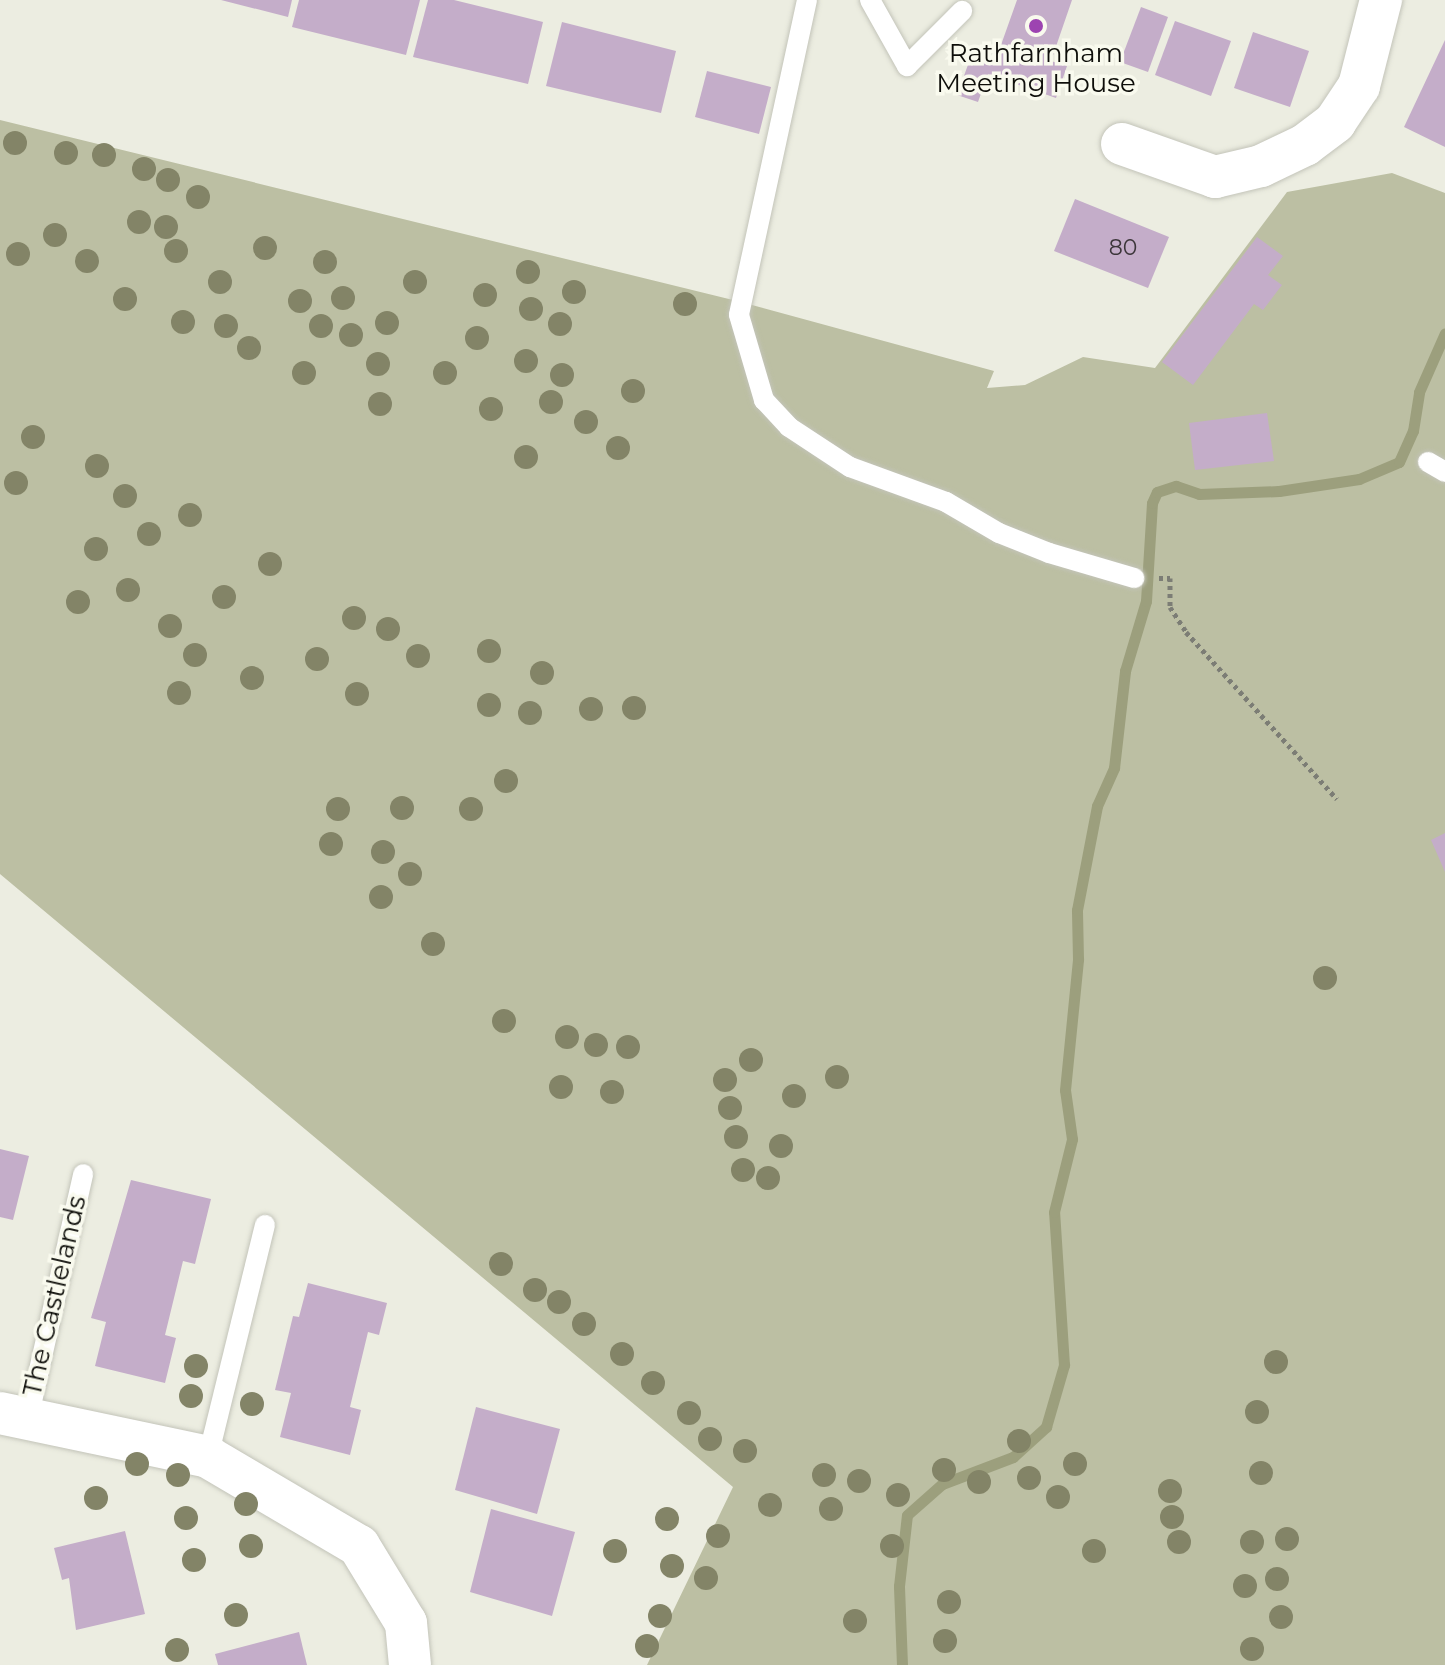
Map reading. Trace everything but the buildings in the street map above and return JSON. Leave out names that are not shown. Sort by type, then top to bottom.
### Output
[{"type":"street","points":[[1122,144],[1215,177],[1261,166],[1305,145],[1335,122],[1359,86],[1381,0]]},
{"type":"street","points":[[8,1420],[208,1457],[359,1546],[406,1623],[401,1662]]},
{"type":"lane","points":[[807,0],[739,315],[764,400],[789,427],[850,467],[946,502],[1036,548],[1134,578]]},
{"type":"lane","points":[[870,0],[907,66],[962,11]]},
{"type":"lane","name":"The Castlelands","points":[[8,1420],[83,1174]]},
{"type":"lane","points":[[208,1457],[265,1225]]},
{"type":"path","points":[[1159,578],[1170,578],[1170,607],[1186,632],[1337,799]]},
{"type":"green space","points":[[0,120],[737,301],[994,371],[987,388],[1025,385],[1083,357],[1155,368],[1287,192],[1392,173],[1445,193],[1445,1665],[647,1665],[733,1487],[0,874]]},
{"type":"waterway","points":[[902,1665],[899,1586],[907,1515],[942,1484],[1013,1457],[1046,1427],[1064,1365],[1054,1212],[1072,1139],[1065,1090],[1078,959],[1077,910],[1097,806],[1114,768],[1125,671],[1146,601],[1152,503],[1157,492],[1176,486],[1199,494],[1279,491],[1359,479],[1399,462],[1413,431],[1419,392],[1445,333]]},
{"type":"place","name":"Rathfarnham Meeting House","points":[[1036,26]]}]
